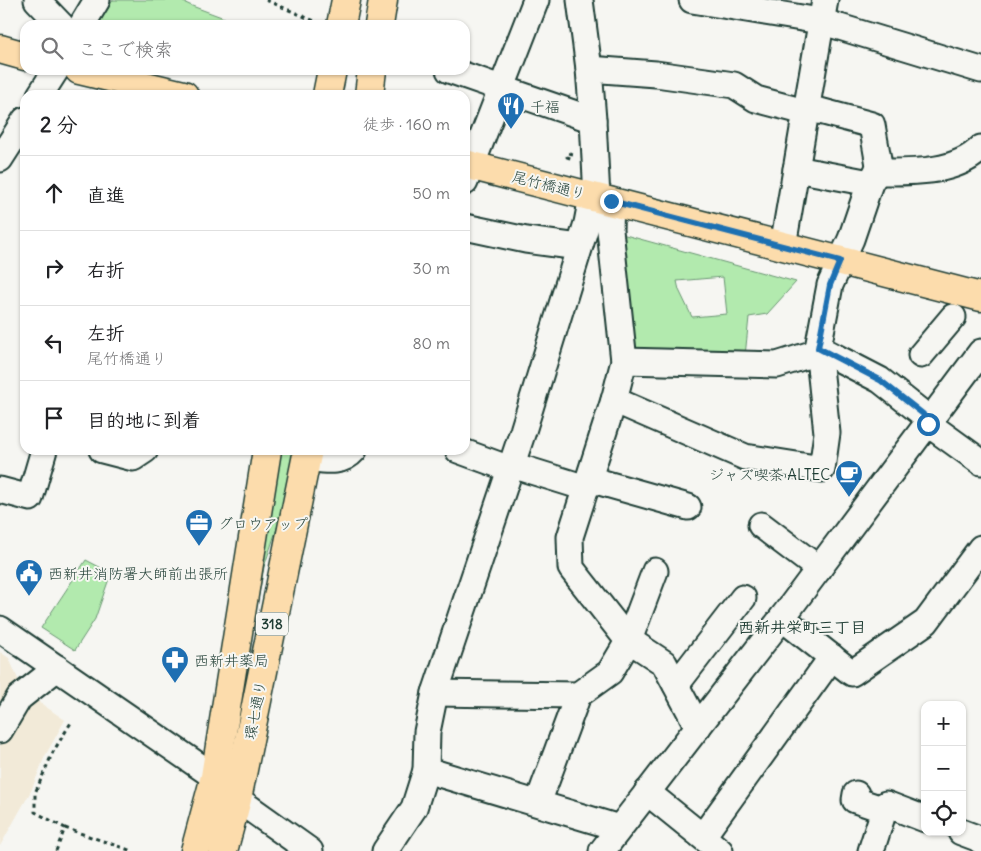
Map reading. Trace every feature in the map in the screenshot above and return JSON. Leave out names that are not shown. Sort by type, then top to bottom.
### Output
[{"type":"main road","points":[[333,20],[346,0]]},
{"type":"main road","points":[[380,20],[383,0]]},
{"type":"main road","points":[[0,49],[20,55]]},
{"type":"main road","points":[[100,75],[163,90]]},
{"type":"main road","points":[[328,90],[331,75]]},
{"type":"main road","points":[[370,90],[371,75]]},
{"type":"main road","name":"尾竹橋通り","points":[[470,171],[600,199],[981,297]]},
{"type":"main road","name":"環七通り","points":[[196,851],[214,777],[266,455]]},
{"type":"main road","name":"環七通り","points":[[223,851],[237,799],[307,455]]},
{"type":"street","points":[[37,0],[56,20]]},
{"type":"street","points":[[85,20],[98,0]]},
{"type":"street","points":[[470,163],[536,0]]},
{"type":"street","points":[[580,0],[589,69],[600,199],[610,230],[624,362],[614,400],[570,537],[571,568],[626,638],[664,663],[698,726]]},
{"type":"street","points":[[692,0],[823,11],[981,70]]},
{"type":"street","points":[[783,246],[823,11]]},
{"type":"street","points":[[589,69],[656,74],[734,84],[756,99],[805,112],[820,111],[872,125],[879,165],[851,239],[830,285],[818,350],[827,433],[822,469],[745,457],[614,400]]},
{"type":"street","points":[[43,90],[53,75]]},
{"type":"street","points":[[463,75],[593,120]]},
{"type":"street","points":[[0,160],[20,128]]},
{"type":"street","points":[[796,169],[874,177],[954,165],[981,148]]},
{"type":"street","points":[[385,851],[414,808],[426,770],[427,732],[435,693],[511,467],[587,223],[600,199]]},
{"type":"street","points":[[470,228],[526,240],[579,248]]},
{"type":"street","points":[[921,354],[953,317]]},
{"type":"street","points":[[624,362],[777,365],[818,350],[880,380],[923,414],[928,424],[981,462]]},
{"type":"street","points":[[602,851],[782,618],[981,352]]},
{"type":"street","points":[[470,454],[511,467],[688,507]]},
{"type":"street","points":[[0,490],[30,498],[43,455]]},
{"type":"street","points":[[121,455],[133,458],[138,455]]},
{"type":"street","points":[[311,455],[335,461],[343,459],[348,455]]},
{"type":"street","points":[[761,525],[819,569]]},
{"type":"street","points":[[782,618],[852,673],[926,622],[981,548]]},
{"type":"street","points":[[538,804],[578,695],[610,672],[629,640],[655,571]]},
{"type":"street","points":[[676,685],[743,598]]},
{"type":"street","points":[[0,629],[214,777],[237,799],[310,851]]},
{"type":"street","points":[[648,792],[712,844],[832,657]]},
{"type":"street","points":[[0,730],[18,698],[57,668]]},
{"type":"street","points":[[435,693],[578,695]]},
{"type":"street","points":[[426,770],[619,828]]},
{"type":"street","points":[[856,794],[854,800],[885,810]]},
{"type":"street","points":[[871,851],[886,804],[921,817]]},
{"type":"street","points":[[966,834],[981,841]]},
{"type":"path","points":[[266,0],[319,20]]},
{"type":"path","points":[[72,720],[53,752],[35,793],[35,812],[65,828],[132,851]]},
{"type":"path","points":[[56,851],[65,828]]},
{"type":"shaded area","points":[[0,652],[9,658],[23,691],[65,720],[45,756],[31,791],[0,846]]},
{"type":"green space","points":[[113,0],[179,0],[230,20],[101,20]]},
{"type":"green space","points":[[618,233],[796,282],[767,314],[749,317],[744,366],[629,360]],"holes":[[[723,277],[727,314],[692,317],[679,290],[677,281]]]},
{"type":"green space","points":[[280,455],[293,455],[285,504],[264,567],[244,674],[241,674]]},
{"type":"green space","points":[[86,560],[111,573],[95,619],[75,650],[41,628]]},
{"type":"place","name":"千福","points":[[511,130]]},
{"type":"place","name":"ジャズ喫茶 ALTEC","points":[[849,498]]},
{"type":"place","name":"グロウアップ","points":[[199,547]]},
{"type":"place","name":"西新井消防署大師前出張所","points":[[29,597]]},
{"type":"place","name":"西新井薬局","points":[[175,684]]},
{"type":"district","name":"西新井栄町三丁目","points":[[802,627]]},
{"type":"route","points":[[611,201],[840,261],[830,285],[818,348],[880,380],[923,414],[928,424]]}]
